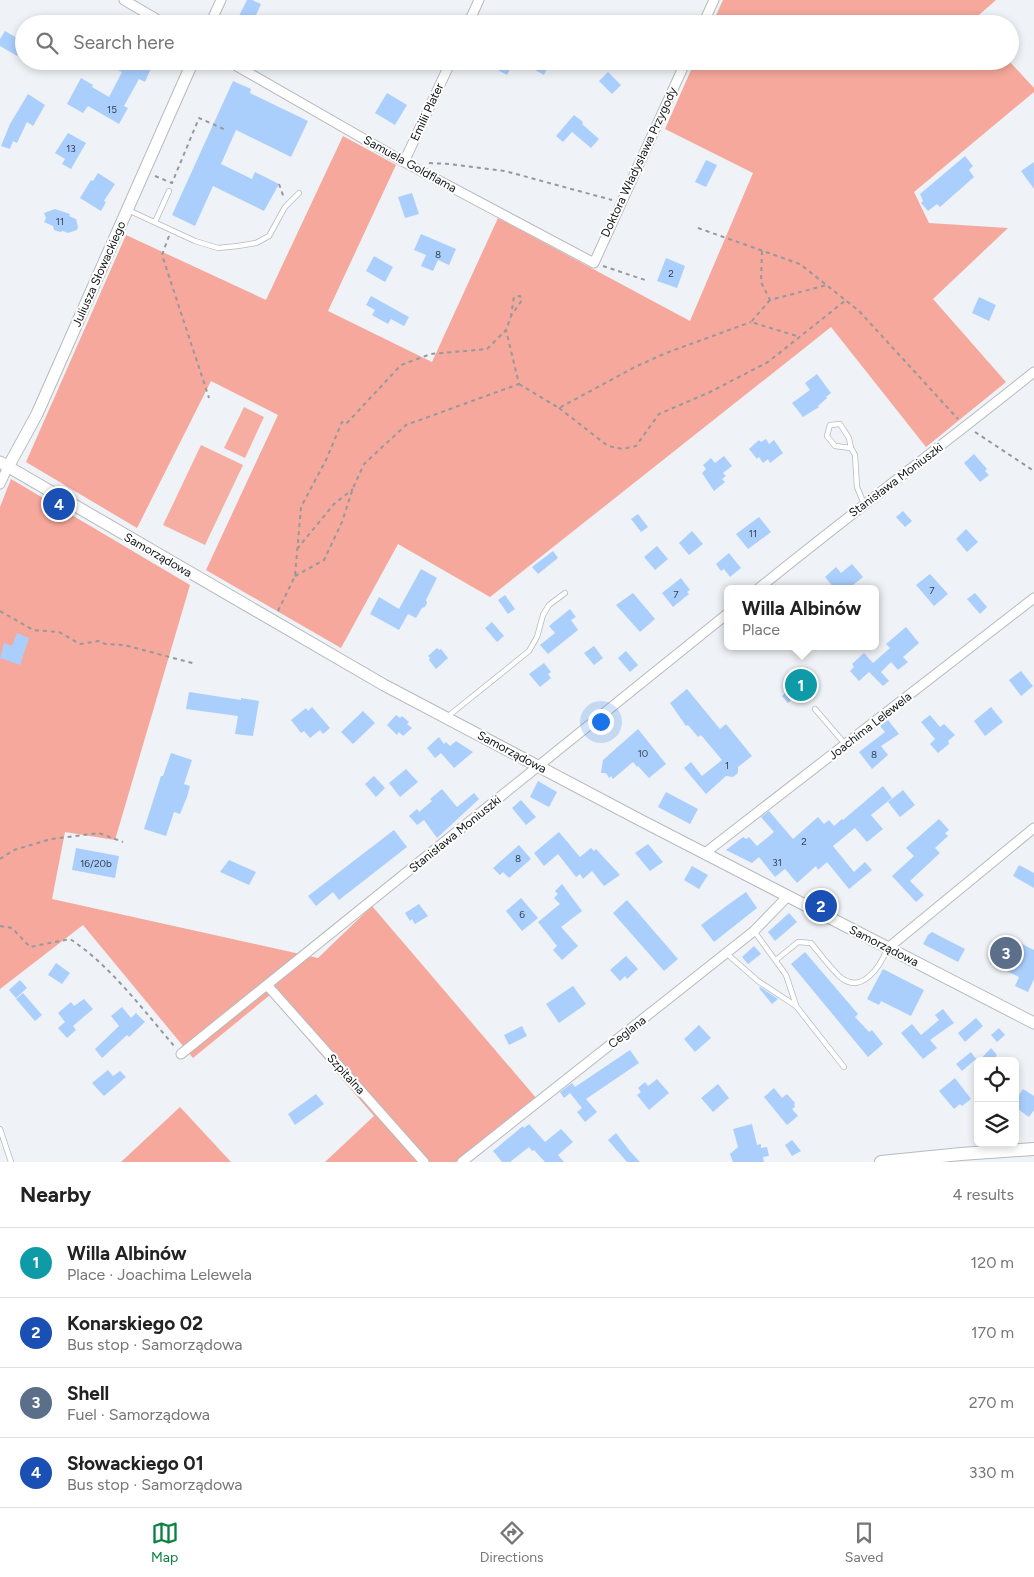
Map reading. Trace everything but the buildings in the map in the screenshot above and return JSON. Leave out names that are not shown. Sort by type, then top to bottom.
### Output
[{"type":"main road","points":[[881,1162],[1034,1149]]},
{"type":"street","points":[[124,0],[150,15]]},
{"type":"street","points":[[214,15],[221,0]]},
{"type":"street","points":[[472,15],[479,0]]},
{"type":"street","points":[[707,15],[714,0]]},
{"type":"street","name":"Juliusza Słowackiego","points":[[0,484],[4,464],[37,414],[188,70]]},
{"type":"street","name":"Samuela Goldflama","points":[[244,70],[404,162],[594,263]]},
{"type":"street","name":"Emilii Plater","points":[[404,162],[446,70]]},
{"type":"street","name":"Doktora Władysława Przygody","points":[[594,263],[682,70]]},
{"type":"street","name":"Stanisława Moniuszki","points":[[763,585],[1034,372]]},
{"type":"street","name":"Samorządowa","points":[[4,464],[384,685],[705,854],[1034,1022]]},
{"type":"street","name":"Joachima Lelewela","points":[[705,854],[1034,598]]},
{"type":"street","name":"Stanisława Moniuszki","points":[[182,1054],[724,616]]},
{"type":"street","points":[[888,948],[1034,828]]},
{"type":"street","name":"Ceglana","points":[[462,1162],[754,931],[788,896]]},
{"type":"street","name":"Szpitalna","points":[[267,985],[424,1162]]},
{"type":"lane","points":[[155,222],[169,191]]},
{"type":"lane","points":[[127,209],[195,241],[218,248],[256,243],[269,236],[286,206],[299,193]]},
{"type":"lane","points":[[851,448],[835,446],[828,436],[830,424],[840,424],[849,438],[851,448],[855,454],[857,487],[864,504]]},
{"type":"lane","points":[[447,717],[529,651],[537,637],[543,615],[549,605],[565,593]]},
{"type":"lane","points":[[815,709],[845,745]]},
{"type":"lane","points":[[754,931],[786,975],[796,1006]]},
{"type":"lane","points":[[776,960],[798,942],[811,943],[840,977],[850,982],[860,981],[874,972],[882,962],[888,948]]},
{"type":"lane","points":[[726,953],[758,981],[796,1006],[844,1067]]},
{"type":"lane","points":[[0,1129],[11,1162]]},
{"type":"path","points":[[144,171],[172,183],[199,118],[226,130]]},
{"type":"path","points":[[404,162],[449,164],[505,171],[587,192],[620,203]]},
{"type":"path","points":[[279,184],[286,206]]},
{"type":"path","points":[[698,228],[800,264],[859,311],[947,408],[966,426],[1034,471]]},
{"type":"path","points":[[171,230],[162,255],[209,398]]},
{"type":"path","points":[[762,250],[762,282],[770,300]]},
{"type":"path","points":[[594,263],[645,280]]},
{"type":"path","points":[[559,408],[635,367],[666,353],[751,322],[770,300],[827,285]]},
{"type":"path","points":[[276,623],[280,606],[294,576],[301,507],[326,460],[342,422],[346,424],[401,366],[431,354],[487,348],[506,330],[511,316],[514,297],[520,296],[522,300],[511,316]]},
{"type":"path","points":[[506,330],[519,384],[559,408],[608,446],[623,449],[636,446],[659,414],[710,392],[768,362],[846,300]]},
{"type":"path","points":[[751,322],[800,337]]},
{"type":"path","points":[[294,576],[324,560],[342,522],[353,488],[364,464],[406,425],[519,384]]},
{"type":"path","points":[[296,549],[334,504],[353,488]]},
{"type":"path","points":[[0,610],[33,630],[59,632],[80,644],[99,641],[105,644],[124,646],[196,664]]},
{"type":"path","points":[[0,859],[14,850],[51,839],[99,832],[123,842]]},
{"type":"path","points":[[0,926],[12,928],[30,947],[70,939],[88,951],[182,1054]]},
{"type":"shaded area","points":[[723,0],[996,0],[979,15],[716,15]]},
{"type":"shaded area","points":[[691,70],[1017,70],[1034,88],[1034,92],[914,192],[929,223],[1008,228],[933,299],[1006,382],[926,447],[831,327],[490,597],[398,544],[341,648],[206,570],[278,415],[211,381],[137,528],[26,462],[126,235],[266,300],[343,136],[396,165],[328,311],[432,362],[498,218],[690,321],[753,173],[665,129]]},
{"type":"shaded area","points":[[244,407],[264,417],[245,458],[224,448]]},
{"type":"shaded area","points":[[201,445],[243,465],[205,545],[163,525]]},
{"type":"shaded area","points":[[11,479],[190,585],[115,840],[65,832],[52,899],[318,958],[372,906],[537,1099],[456,1162],[325,1162],[374,1116],[270,995],[193,1058],[83,925],[0,989],[0,507]]},
{"type":"shaded area","points":[[180,1107],[231,1162],[121,1162]]},
{"type":"place","name":"Słowackiego 01","points":[[59,504]]},
{"type":"place","name":"Willa Albinów","points":[[801,685]]},
{"type":"place","name":"Konarskiego 02","points":[[821,906]]},
{"type":"place","name":"Shell","points":[[1006,953]]}]
